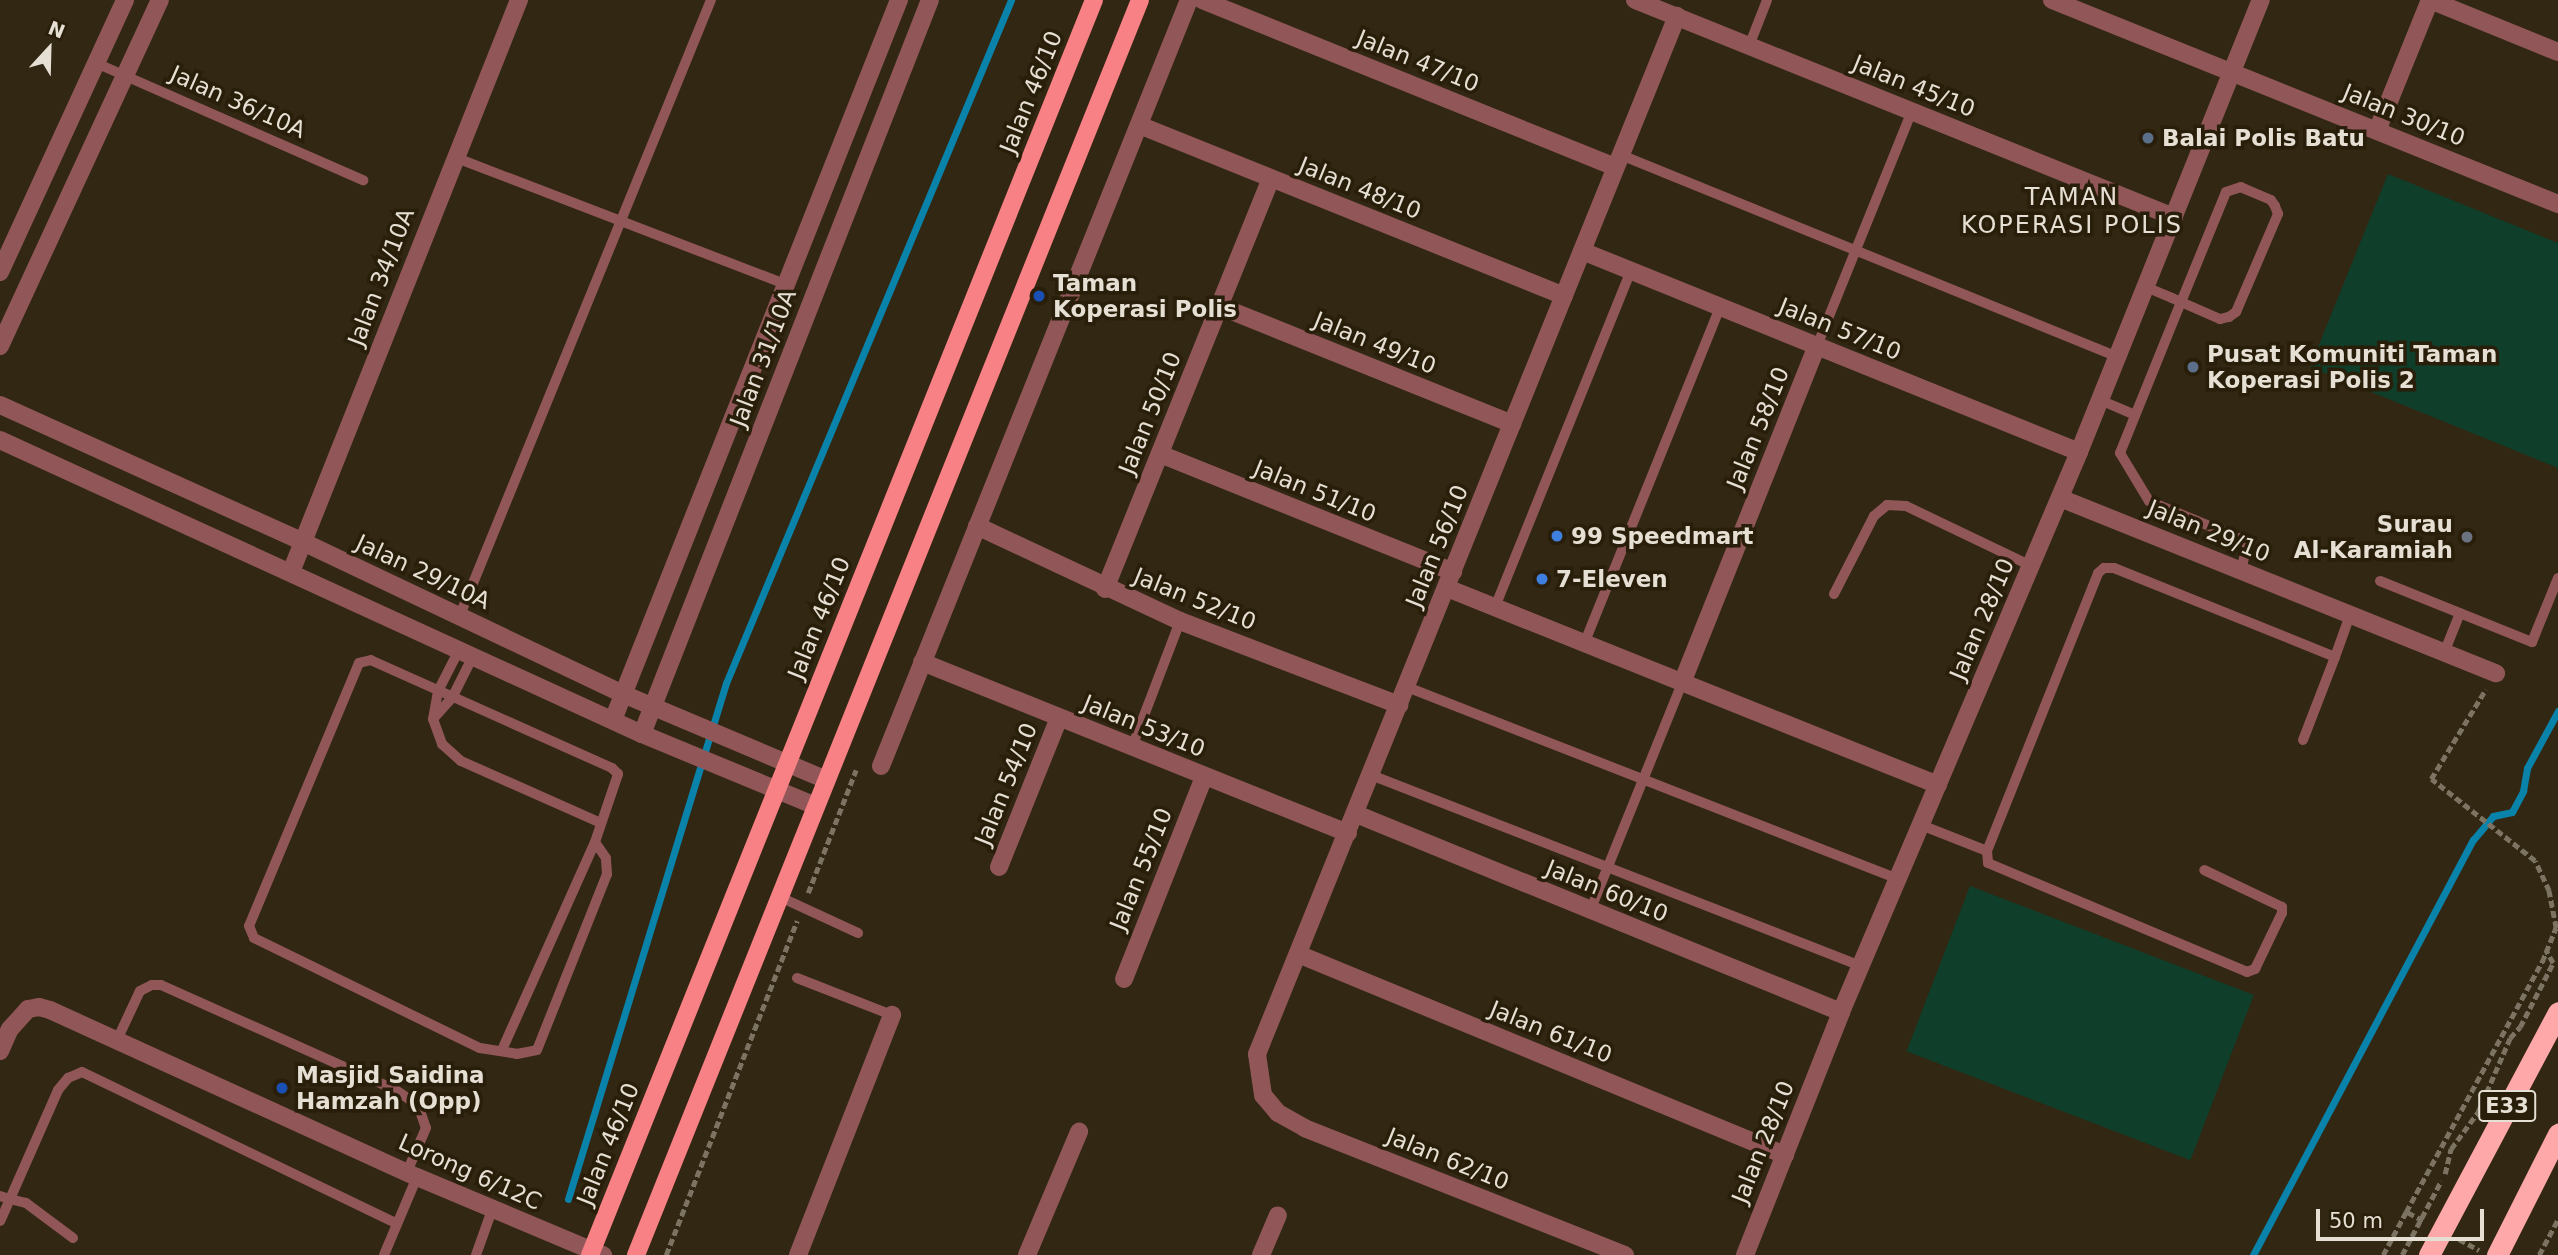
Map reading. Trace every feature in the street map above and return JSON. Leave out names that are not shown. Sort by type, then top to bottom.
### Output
[{"type":"highway","name":"E33","points":[[2430,1255],[2558,1012]]},
{"type":"highway","name":"E33","points":[[2497,1255],[2558,1134]]},
{"type":"main road","name":"Jalan 46/10","points":[[595,1253],[777,790],[1094,0]]},
{"type":"main road","points":[[636,1255],[1140,0]]},
{"type":"street","points":[[0,272],[125,0]]},
{"type":"street","points":[[0,346],[160,0]]},
{"type":"street","name":"Jalan 34/10A","points":[[291,572],[454,157],[519,0]]},
{"type":"street","name":"Jalan 31/10A","points":[[612,720],[899,0]]},
{"type":"street","name":"Jalan 31/10A","points":[[642,734],[930,0]]},
{"type":"street","points":[[881,766],[1189,0]]},
{"type":"street","name":"Jalan 47/10","points":[[1202,0],[1619,161]]},
{"type":"street","name":"Jalan 30/10","points":[[2052,0],[2558,204]]},
{"type":"street","name":"Jalan 28/10","points":[[1745,1255],[1861,966],[2079,452],[2261,0]]},
{"type":"street","points":[[2377,131],[2430,0],[2558,52]]},
{"type":"street","name":"Jalan 45/10","points":[[1640,1],[2174,217]]},
{"type":"street","name":"Jalan 56/10","points":[[1263,1095],[1257,1054],[1676,16]]},
{"type":"street","name":"Jalan 48/10","points":[[1139,125],[1564,296]]},
{"type":"street","name":"Jalan 50/10","points":[[1105,589],[1271,178]]},
{"type":"street","name":"Jalan 57/10","points":[[1582,251],[2079,452]]},
{"type":"street","name":"Jalan 49/10","points":[[1219,306],[1512,424]]},
{"type":"street","name":"Jalan 58/10","points":[[1682,683],[1817,346]]},
{"type":"street","name":"Jalan 29/10A","points":[[0,405],[303,542],[624,694],[827,780]]},
{"type":"street","points":[[0,440],[642,734],[816,806]]},
{"type":"street","name":"Jalan 51/10","points":[[1160,454],[1450,580]]},
{"type":"street","name":"Jalan 29/10","points":[[2060,498],[2496,673]]},
{"type":"street","name":"Jalan 52/10","points":[[977,526],[1105,589],[1180,621],[1399,705]]},
{"type":"street","points":[[1450,580],[1495,607],[1938,785]]},
{"type":"street","name":"Jalan 53/10","points":[[922,662],[1348,833]]},
{"type":"street","name":"Jalan 54/10","points":[[999,867],[1059,718]]},
{"type":"street","name":"Jalan 55/10","points":[[1124,979],[1204,777]]},
{"type":"street","name":"Jalan 60/10","points":[[1356,814],[1842,1012]]},
{"type":"street","name":"Jalan 61/10","points":[[1298,954],[1785,1155]]},
{"type":"street","name":"Lorong 6/12C","points":[[0,1051],[10,1029],[28,1009],[39,1007],[50,1010],[412,1175],[595,1253]]},
{"type":"street","points":[[798,1255],[892,1015]]},
{"type":"street","name":"Jalan 62/10","points":[[1263,1095],[1278,1112],[1304,1128],[1625,1255]]},
{"type":"street","points":[[1027,1255],[1079,1132]]},
{"type":"street","points":[[1261,1255],[1278,1215]]},
{"type":"lane","points":[[460,615],[711,0]]},
{"type":"lane","points":[[1749,46],[1767,0]]},
{"type":"lane","name":"Jalan 36/10A","points":[[96,63],[363,180]]},
{"type":"lane","points":[[1817,346],[1912,111]]},
{"type":"lane","points":[[454,157],[784,284]]},
{"type":"lane","points":[[1619,161],[1856,250],[2118,357]]},
{"type":"lane","points":[[2146,287],[2181,302],[2220,319],[2236,312],[2278,214],[2271,200],[2241,187],[2225,192],[2181,302],[2136,415],[2120,453],[2148,501],[2248,542],[2241,571]]},
{"type":"lane","points":[[1495,607],[1631,271]]},
{"type":"lane","points":[[1584,643],[1720,307]]},
{"type":"lane","points":[[2100,400],[2136,415]]},
{"type":"lane","points":[[1834,594],[1874,516],[1887,505],[1906,506],[2031,566]]},
{"type":"lane","points":[[2204,870],[2282,907],[2277,925],[2255,969],[2247,972],[1988,863],[1987,851],[2098,573],[2104,568],[2114,568],[2336,657]]},
{"type":"lane","points":[[2380,581],[2532,642],[2558,578]]},
{"type":"lane","points":[[2444,653],[2460,613]]},
{"type":"lane","points":[[2303,740],[2350,615]]},
{"type":"lane","points":[[1132,747],[1180,621]]},
{"type":"lane","points":[[466,653],[438,691],[433,719],[442,744],[461,761],[601,822]]},
{"type":"lane","points":[[433,719],[452,698],[466,653]]},
{"type":"lane","points":[[502,1050],[595,842],[618,780],[612,768],[371,660],[359,663],[249,926],[254,938],[480,1048],[517,1054],[537,1050],[607,874],[606,858],[595,842]]},
{"type":"lane","points":[[1590,911],[1682,683]]},
{"type":"lane","points":[[1406,687],[1642,781],[1898,878]]},
{"type":"lane","points":[[1371,775],[1861,966]]},
{"type":"lane","points":[[1921,825],[1987,851]]},
{"type":"lane","points":[[780,897],[858,933]]},
{"type":"lane","points":[[797,978],[892,1015]]},
{"type":"lane","points":[[117,1040],[139,991],[152,985],[161,985],[394,1088],[418,1105],[426,1128],[384,1255]]},
{"type":"lane","points":[[0,1221],[5,1198],[58,1090],[68,1078],[82,1072],[396,1223]]},
{"type":"lane","points":[[5,1198],[26,1203],[74,1238]]},
{"type":"lane","points":[[476,1255],[492,1210]]},
{"type":"path","points":[[2383,1255],[2542,962],[2556,928],[2549,891],[2535,861],[2431,779],[2496,673]]},
{"type":"path","points":[[666,1255],[856,770]]},
{"type":"path","points":[[2402,1255],[2446,1172],[2445,1166],[2451,1149],[2478,1112],[2510,1038],[2520,1027],[2553,963],[2546,951]]},
{"type":"path","points":[[2406,1212],[2430,1225]]},
{"type":"path","points":[[2539,1255],[2558,1220]]},
{"type":"path","points":[[2454,1237],[2489,1255]]},
{"type":"green space","points":[[2388,174],[2558,243],[2558,468],[2310,367]]},
{"type":"green space","points":[[1970,886],[2254,995],[2190,1160],[1907,1051]]},
{"type":"waterway","points":[[568,1199],[726,683],[1011,0]]},
{"type":"waterway","points":[[2253,1255],[2473,840],[2493,816],[2512,812],[2523,791],[2527,768],[2558,711]]},
{"type":"place","name":"Balai Polis Batu","points":[[2148,138]]},
{"type":"place","name":"Taman Koperasi Polis","points":[[1039,296]]},
{"type":"place","name":"Pusat Komuniti Taman Koperasi Polis 2","points":[[2193,367]]},
{"type":"place","name":"99 Speedmart","points":[[1557,536]]},
{"type":"place","name":"Surau Al-Karamiah","points":[[2467,537]]},
{"type":"place","name":"7-Eleven","points":[[1542,579]]},
{"type":"place","name":"Masjid Saidina Hamzah (Opp)","points":[[282,1088]]},
{"type":"district","name":"TAMAN KOPERASI POLIS","points":[[2072,212]]}]
